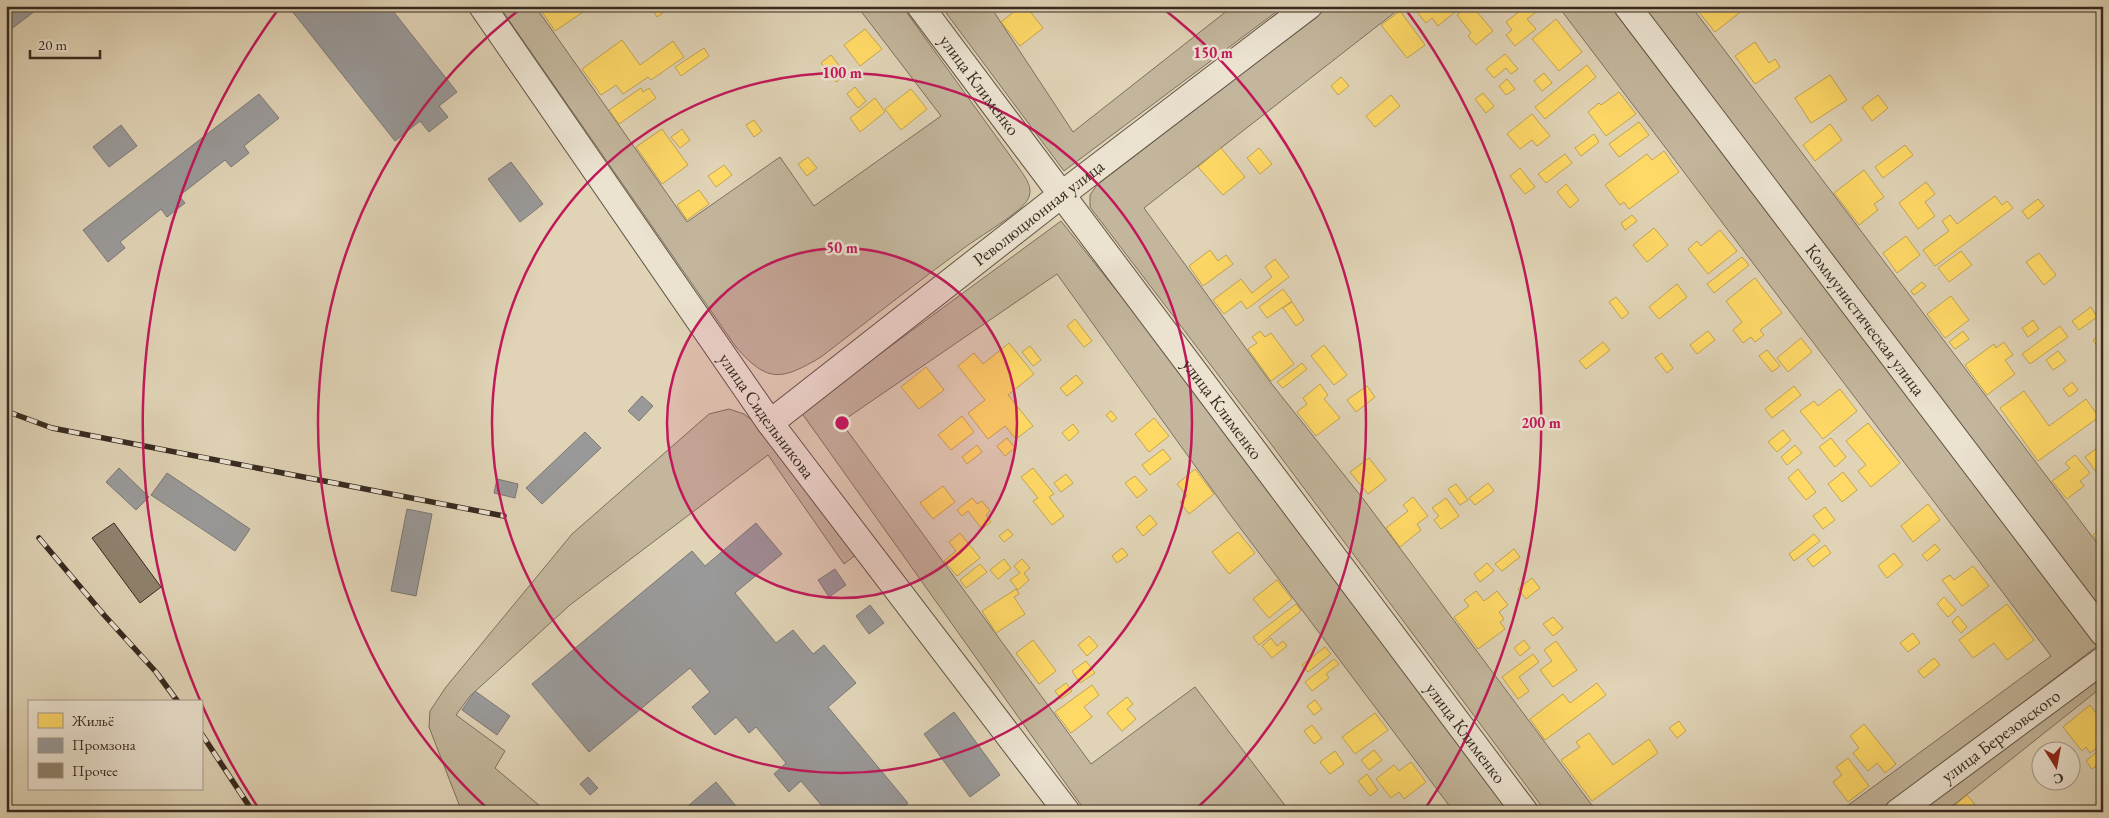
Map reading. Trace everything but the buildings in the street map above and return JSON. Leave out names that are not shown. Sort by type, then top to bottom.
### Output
[{"type":"street","name":"улица Сидельникова","points":[[482,6],[770,423],[1067,812]]},
{"type":"street","name":"улица Клименко","points":[[920,6],[1525,812]]},
{"type":"street","name":"Революционная улица","points":[[770,423],[1061,195],[1309,6]]},
{"type":"street","name":"Коммунистическая улица","points":[[1627,6],[2103,633]]},
{"type":"street","name":"улица Березовского","points":[[1898,812],[2103,660]]},
{"type":"shaded area","points":[[499,6],[535,6],[687,222],[780,157],[814,206],[941,116],[857,6],[902,6],[1021,171],[1028,183],[1030,195],[1024,204],[1009,218],[946,261],[821,357],[785,374],[767,372],[747,359],[736,347]]},
{"type":"shaded area","points":[[941,6],[990,6],[1073,132],[1233,6],[1284,6],[1064,171]]},
{"type":"shaded area","points":[[1330,6],[1403,6],[1144,208],[1271,383],[1364,500],[1597,812],[1546,812],[1271,444],[1090,207],[1090,195],[1097,185]]},
{"type":"shaded area","points":[[1558,6],[1611,6],[2100,644],[1879,812],[1839,812],[2051,656]]},
{"type":"shaded area","points":[[1643,6],[1691,6],[2103,551],[2103,617]]},
{"type":"shaded area","points":[[1061,221],[1275,489],[1513,812],[1454,812],[1229,513],[1057,274],[841,422],[1091,764],[1195,687],[1290,812],[1086,812],[801,412]]},
{"type":"shaded area","points":[[729,409],[744,414],[766,431],[858,553],[844,564],[768,455],[570,605],[470,696],[456,715],[505,751],[495,768],[547,812],[462,812],[429,727],[430,711],[446,687],[572,534],[709,414]]},
{"type":"shaded area","points":[[2103,670],[2103,698],[2097,691],[2035,740],[2032,740],[2032,743],[1945,812],[1914,812]]},
{"type":"railway","points":[[6,411],[52,428],[504,516]]},
{"type":"railway","points":[[39,538],[104,615],[156,672],[177,700]]},
{"type":"railway","points":[[202,735],[253,812]]},
{"type":"railway","points":[[6,807],[10,812]]}]
